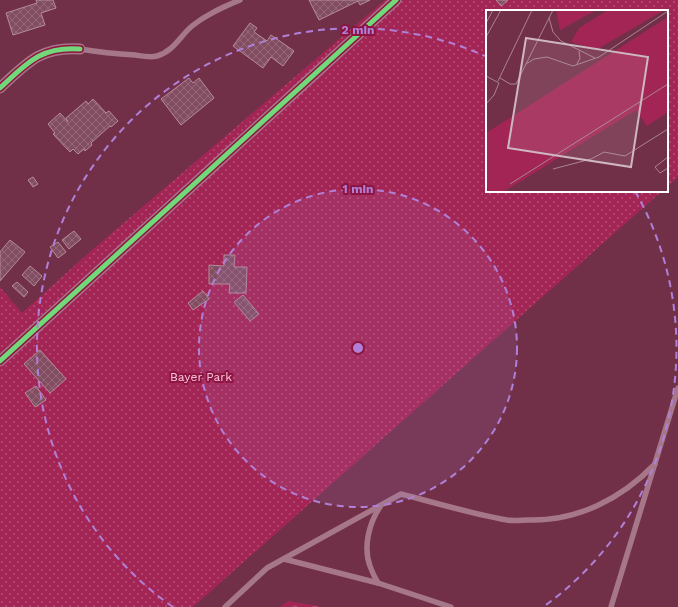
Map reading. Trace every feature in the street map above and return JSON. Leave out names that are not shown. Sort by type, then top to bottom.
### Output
[{"type":"street","points":[[0,361],[396,0]]},
{"type":"street","points":[[0,88],[21,69],[40,55],[49,51],[65,48],[80,49]]},
{"type":"lane","points":[[80,49],[148,57],[157,56],[178,43],[190,27],[208,15],[240,0]]},
{"type":"lane","points":[[611,607],[678,388]]},
{"type":"lane","points":[[225,607],[267,568],[401,494],[509,520],[545,520],[580,513],[613,498],[642,477],[655,464]]},
{"type":"lane","points":[[378,584],[370,565],[367,546],[371,524],[381,505]]},
{"type":"lane","points":[[284,559],[378,584],[451,607]]},
{"type":"green space","name":"Bayer Park","points":[[385,0],[678,0],[678,177],[668,186],[668,10],[486,10],[486,192],[661,192],[193,607],[0,607],[0,287],[22,313],[92,250]]},
{"type":"green space","points":[[288,601],[323,607],[280,607]]},
{"type":"building","points":[[36,0],[53,0],[56,8],[41,13],[45,25],[13,35],[6,13],[37,3]]},
{"type":"building","points":[[309,0],[370,0],[360,5],[358,1],[319,20]]},
{"type":"building","points":[[496,0],[508,0],[501,6]]},
{"type":"building","points":[[250,23],[257,28],[254,32],[267,41],[271,35],[294,51],[283,66],[271,57],[263,68],[233,46]]},
{"type":"building","points":[[189,78],[193,83],[199,78],[214,98],[181,125],[161,99]]},
{"type":"building","points":[[93,99],[106,113],[109,111],[118,121],[91,143],[92,145],[85,151],[84,149],[78,154],[73,149],[70,152],[53,134],[55,133],[48,124],[60,113],[68,122],[66,118],[86,101],[88,104]]},
{"type":"building","points":[[33,177],[38,184],[33,187],[28,180]]},
{"type":"building","points":[[74,231],[81,239],[69,249],[62,240]]},
{"type":"building","points":[[10,240],[25,252],[0,281],[0,252]]},
{"type":"building","points":[[58,242],[66,252],[58,258],[50,247]]},
{"type":"building","points":[[224,255],[235,255],[234,267],[247,267],[246,293],[229,293],[230,284],[209,284],[209,265],[224,266]]},
{"type":"building","points":[[30,266],[42,276],[34,286],[22,275]]},
{"type":"building","points":[[17,282],[28,292],[24,297],[12,286]]},
{"type":"building","points":[[203,291],[209,299],[193,310],[188,303]]},
{"type":"building","points":[[243,295],[259,314],[250,321],[234,302]]},
{"type":"building","points":[[40,350],[66,379],[50,393],[24,364]]},
{"type":"building","points":[[36,386],[46,400],[35,407],[25,393]]},
{"type":"cycle path","points":[[0,361],[396,0]]},
{"type":"cycle path","points":[[0,88],[18,71],[45,53],[55,50],[80,49]]}]
